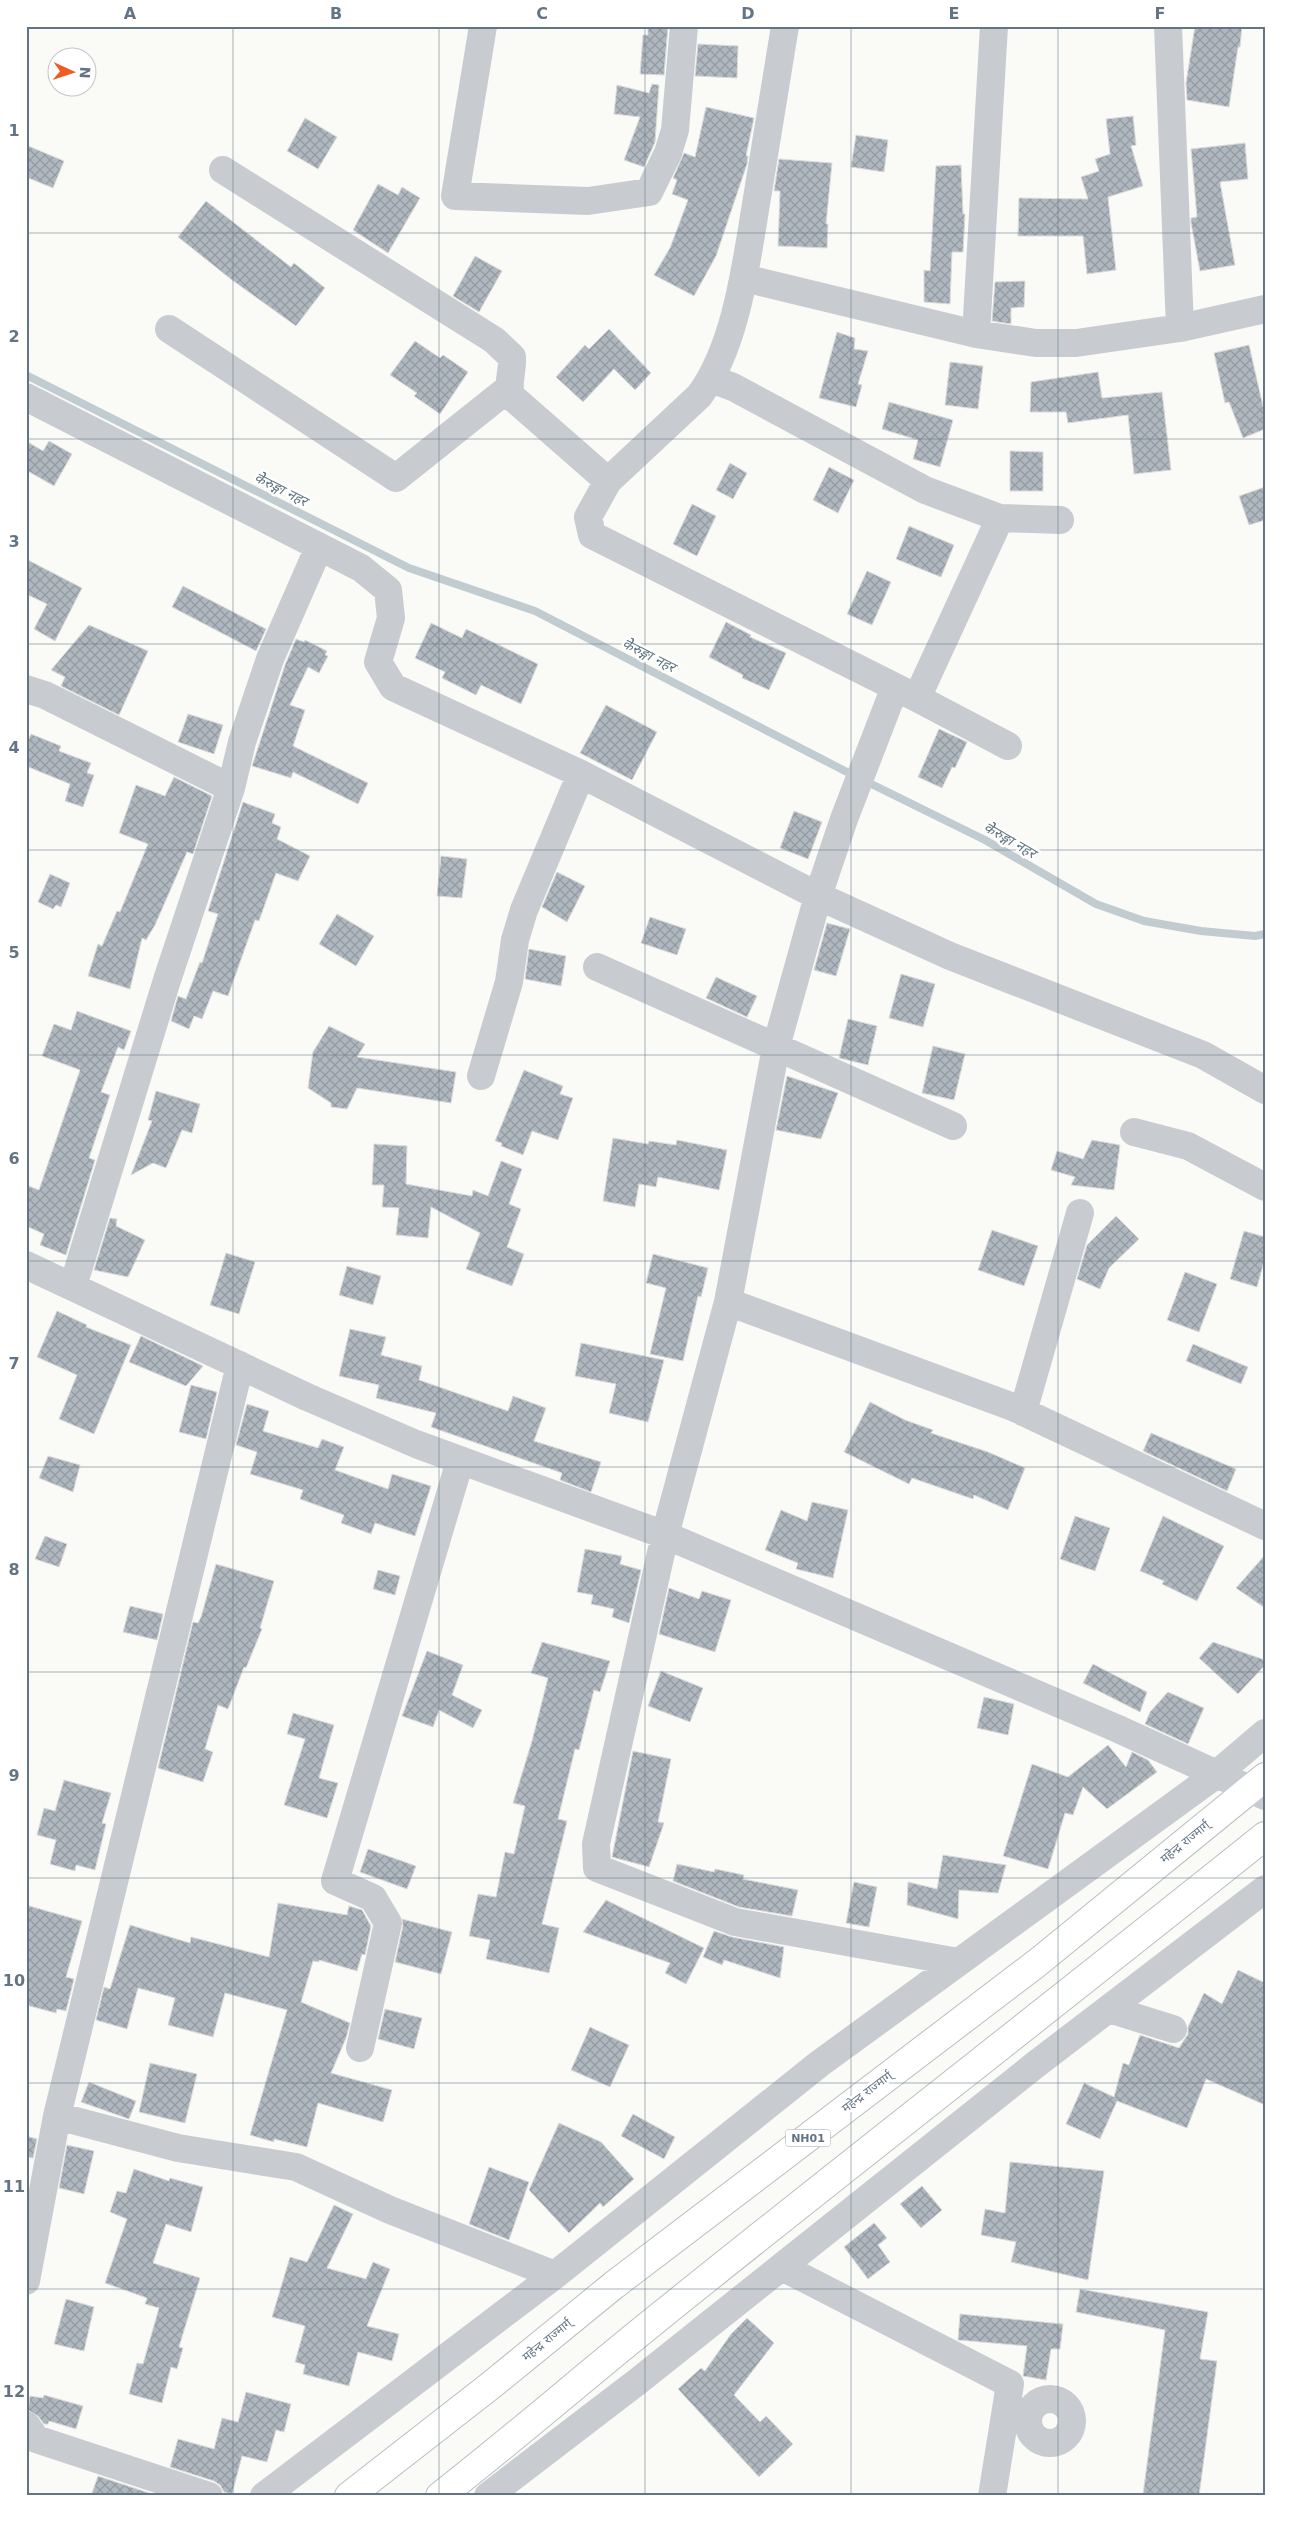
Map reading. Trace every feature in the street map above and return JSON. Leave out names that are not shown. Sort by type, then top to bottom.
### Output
[{"type":"highway","name":"महेन्द्र राज्मार्ग्","points":[[349,2496],[490,2386],[614,2285],[1038,1963],[1260,1787]]},
{"type":"highway","points":[[440,2496],[522,2433],[652,2322],[1072,1992],[1265,1836]]},
{"type":"street","points":[[483,26],[455,196],[588,201],[649,192],[668,153],[675,130],[684,26]]},
{"type":"street","points":[[785,26],[744,278],[722,356],[711,379],[699,396],[608,481],[588,517],[592,535],[906,692],[1008,746]]},
{"type":"street","points":[[976,334],[994,26]]},
{"type":"street","points":[[1168,26],[1180,328]]},
{"type":"street","points":[[223,170],[494,340],[512,357],[513,368],[509,388],[511,396],[608,481]]},
{"type":"street","points":[[744,278],[976,334],[1036,343],[1076,343],[1180,328],[1265,309]]},
{"type":"street","points":[[169,328],[396,478],[509,388]]},
{"type":"street","points":[[711,379],[733,387],[925,490],[1000,518],[1060,520]]},
{"type":"street","points":[[26,397],[361,568],[388,590],[392,618],[378,662],[393,687],[581,774],[818,896],[950,956],[1203,1055],[1265,1090]]},
{"type":"street","points":[[958,1962],[735,1922],[597,1868],[596,1844],[665,1535],[728,1302],[776,1047],[818,896],[844,819],[865,768],[1000,518]]},
{"type":"street","points":[[73,1286],[167,980],[231,788],[242,742],[270,659],[319,547]]},
{"type":"street","points":[[26,689],[45,694],[231,788]]},
{"type":"street","points":[[481,1076],[508,982],[515,940],[524,910],[581,774]]},
{"type":"street","points":[[597,966],[953,1126]]},
{"type":"street","points":[[1134,1132],[1188,1146],[1265,1187]]},
{"type":"street","points":[[1023,1412],[1080,1213]]},
{"type":"street","points":[[26,1265],[240,1365],[416,1444],[665,1535],[1217,1774],[1260,1787]]},
{"type":"street","points":[[728,1302],[1023,1412],[1265,1526]]},
{"type":"street","points":[[26,2281],[57,2116],[240,1365]]},
{"type":"street","points":[[360,2048],[388,1923],[373,1898],[335,1881],[460,1461]]},
{"type":"street","points":[[264,2496],[555,2274],[820,2064],[1217,1774],[1265,1733]]},
{"type":"street","points":[[488,2496],[637,2382],[1109,2009],[1265,1889]]},
{"type":"street","points":[[1109,2009],[1174,2029]]},
{"type":"street","points":[[57,2116],[178,2148],[296,2167],[390,2210],[555,2274]]},
{"type":"street","points":[[782,2267],[1010,2384],[1016,2416],[992,2496]]},
{"type":"street","points":[[26,2426],[36,2439],[209,2496]]},
{"type":"building","points":[[648,26],[668,26],[664,75],[640,74],[643,35],[648,35]]},
{"type":"building","points":[[1195,26],[1242,26],[1229,107],[1187,100],[1186,83]]},
{"type":"building","points":[[698,44],[738,46],[737,78],[695,76]]},
{"type":"building","points":[[652,84],[659,85],[655,142],[644,167],[624,160],[640,117],[614,114],[617,85],[649,93]]},
{"type":"building","points":[[706,107],[754,118],[746,156],[748,156],[747,164],[716,256],[694,296],[654,275],[670,248],[688,200],[672,194],[677,180],[673,178],[684,153],[695,157]]},
{"type":"building","points":[[1133,116],[1136,145],[1131,146],[1143,186],[1108,197],[1116,270],[1087,274],[1083,236],[1018,236],[1019,198],[1088,199],[1081,177],[1099,171],[1095,159],[1110,154],[1106,119]]},
{"type":"building","points":[[305,118],[337,137],[318,169],[287,151]]},
{"type":"building","points":[[856,135],[888,140],[884,172],[851,167]]},
{"type":"building","points":[[1245,143],[1248,179],[1220,182],[1235,265],[1200,271],[1191,223],[1191,218],[1197,217],[1191,149]]},
{"type":"building","points":[[26,145],[64,161],[53,188],[26,177]]},
{"type":"building","points":[[779,159],[832,163],[826,224],[828,224],[827,248],[778,246],[780,191],[774,191]]},
{"type":"building","points":[[961,165],[963,214],[965,214],[963,252],[952,252],[950,304],[924,302],[924,270],[930,271],[936,166]]},
{"type":"building","points":[[378,184],[398,195],[402,187],[420,198],[388,253],[353,230]]},
{"type":"building","points":[[206,201],[291,267],[294,263],[325,288],[296,326],[232,280],[178,237]]},
{"type":"building","points":[[475,256],[502,271],[479,312],[453,296]]},
{"type":"building","points":[[1025,281],[1024,307],[1011,308],[1011,324],[992,321],[995,282]]},
{"type":"building","points":[[609,329],[651,373],[635,390],[614,369],[583,402],[556,377],[585,345],[589,349]]},
{"type":"building","points":[[837,332],[855,338],[854,349],[868,351],[858,384],[862,385],[856,407],[819,398]]},
{"type":"building","points":[[415,341],[440,358],[443,355],[468,372],[440,414],[414,396],[417,393],[390,375]]},
{"type":"building","points":[[1249,345],[1265,415],[1265,429],[1243,438],[1229,402],[1225,403],[1214,353]]},
{"type":"building","points":[[950,362],[983,366],[978,409],[945,405]]},
{"type":"building","points":[[1098,372],[1102,398],[1162,392],[1171,470],[1134,474],[1128,415],[1068,423],[1066,412],[1030,412],[1031,382]]},
{"type":"building","points":[[889,402],[953,420],[940,467],[913,459],[918,440],[882,429]]},
{"type":"building","points":[[26,441],[43,451],[49,441],[72,454],[54,486],[26,470]]},
{"type":"building","points":[[1010,451],[1043,452],[1043,491],[1010,491]]},
{"type":"building","points":[[730,463],[747,473],[733,499],[716,490]]},
{"type":"building","points":[[829,467],[854,480],[838,513],[813,500]]},
{"type":"building","points":[[1265,487],[1265,520],[1249,525],[1239,496]]},
{"type":"building","points":[[692,504],[716,516],[697,556],[673,544]]},
{"type":"building","points":[[909,526],[954,545],[941,577],[896,559]]},
{"type":"building","points":[[26,559],[82,588],[55,641],[34,629],[47,604],[26,594]]},
{"type":"building","points":[[867,571],[891,582],[872,625],[847,614]]},
{"type":"building","points":[[183,586],[266,629],[256,651],[172,607]]},
{"type":"building","points":[[726,622],[751,635],[750,637],[786,653],[769,690],[742,678],[743,675],[709,657]]},
{"type":"building","points":[[431,623],[462,638],[466,629],[538,664],[521,704],[481,685],[476,695],[442,678],[445,672],[415,658]]},
{"type":"building","points":[[89,625],[148,651],[119,715],[61,686],[65,677],[51,670]]},
{"type":"building","points":[[296,639],[304,642],[305,640],[327,651],[325,655],[328,656],[319,673],[308,667],[290,705],[305,710],[293,746],[368,783],[358,804],[293,772],[291,778],[252,766],[285,665]]},
{"type":"building","points":[[606,705],[657,732],[632,780],[580,753]]},
{"type":"building","points":[[188,714],[223,725],[214,754],[178,742]]},
{"type":"building","points":[[939,729],[967,742],[955,768],[952,767],[942,788],[918,777]]},
{"type":"building","points":[[31,734],[61,746],[59,751],[91,763],[87,773],[94,775],[83,807],[65,801],[70,784],[26,766],[26,746]]},
{"type":"building","points":[[174,777],[212,796],[193,854],[187,852],[155,925],[146,940],[142,938],[130,989],[88,976],[98,944],[102,946],[117,911],[120,912],[148,844],[119,833],[136,785],[165,796]]},
{"type":"building","points":[[243,802],[275,814],[272,823],[281,827],[277,839],[310,856],[298,881],[276,873],[259,921],[255,920],[228,996],[213,991],[202,1019],[194,1016],[189,1029],[171,1021],[178,996],[186,999],[200,962],[202,963],[218,914],[208,911]]},
{"type":"building","points":[[794,811],[822,822],[808,859],[780,848]]},
{"type":"building","points":[[441,856],[467,859],[462,898],[437,896]]},
{"type":"building","points":[[557,872],[585,886],[567,922],[542,907]]},
{"type":"building","points":[[50,874],[70,883],[61,907],[56,905],[53,909],[38,902]]},
{"type":"building","points":[[337,914],[374,936],[356,966],[319,944]]},
{"type":"building","points":[[650,917],[686,929],[677,955],[641,943]]},
{"type":"building","points":[[827,923],[850,929],[836,976],[814,970]]},
{"type":"building","points":[[529,949],[566,956],[561,986],[525,979]]},
{"type":"building","points":[[901,974],[935,984],[923,1027],[889,1018]]},
{"type":"building","points":[[716,977],[757,996],[747,1017],[706,998]]},
{"type":"building","points":[[77,1011],[131,1031],[124,1050],[118,1047],[101,1092],[110,1095],[89,1158],[95,1160],[66,1255],[40,1245],[44,1234],[26,1226],[26,1185],[39,1190],[80,1070],[42,1056],[54,1024],[71,1030]]},
{"type":"building","points":[[848,1019],[877,1026],[868,1065],[839,1058]]},
{"type":"building","points":[[329,1026],[365,1044],[357,1057],[456,1072],[451,1103],[357,1088],[347,1109],[331,1107],[331,1103],[308,1088],[313,1052]]},
{"type":"building","points":[[933,1046],[965,1054],[954,1100],[922,1093]]},
{"type":"building","points":[[524,1070],[563,1086],[560,1094],[573,1098],[558,1140],[532,1131],[523,1155],[501,1146],[502,1143],[495,1141]]},
{"type":"building","points":[[787,1076],[838,1093],[821,1139],[776,1130]]},
{"type":"building","points":[[156,1091],[200,1104],[192,1133],[182,1130],[166,1168],[153,1163],[131,1175],[152,1121],[148,1120]]},
{"type":"building","points":[[613,1138],[648,1144],[649,1141],[676,1145],[677,1140],[727,1150],[719,1190],[658,1177],[656,1187],[639,1184],[635,1207],[603,1201]]},
{"type":"building","points":[[1092,1140],[1120,1145],[1114,1190],[1071,1185],[1075,1177],[1051,1170],[1057,1151],[1083,1159]]},
{"type":"building","points":[[374,1144],[407,1146],[406,1184],[472,1196],[473,1190],[488,1196],[501,1161],[522,1169],[509,1204],[521,1209],[507,1247],[524,1254],[512,1286],[466,1269],[480,1233],[431,1207],[428,1238],[396,1235],[399,1208],[382,1207],[384,1185],[372,1185]]},
{"type":"building","points":[[1116,1216],[1139,1239],[1109,1268],[1100,1289],[1077,1279],[1087,1245]]},
{"type":"building","points":[[110,1218],[117,1219],[116,1226],[145,1240],[128,1277],[94,1270]]},
{"type":"building","points":[[992,1230],[1038,1246],[1024,1286],[978,1270]]},
{"type":"building","points":[[1244,1231],[1265,1237],[1265,1258],[1257,1287],[1230,1279]]},
{"type":"building","points":[[226,1253],[255,1262],[239,1314],[210,1305]]},
{"type":"building","points":[[653,1254],[708,1268],[701,1297],[698,1296],[683,1361],[650,1354],[666,1288],[646,1283]]},
{"type":"building","points":[[347,1266],[381,1276],[373,1305],[339,1295]]},
{"type":"building","points":[[1185,1272],[1217,1284],[1199,1332],[1167,1320]]},
{"type":"building","points":[[57,1311],[87,1325],[86,1327],[131,1345],[94,1434],[59,1419],[77,1375],[37,1357]]},
{"type":"building","points":[[350,1329],[386,1337],[381,1355],[422,1366],[419,1380],[508,1411],[513,1396],[546,1408],[534,1441],[601,1462],[591,1492],[560,1480],[562,1473],[431,1427],[436,1413],[376,1398],[379,1385],[339,1376]]},
{"type":"building","points":[[141,1336],[203,1366],[186,1386],[129,1362]]},
{"type":"building","points":[[581,1343],[664,1360],[648,1422],[609,1413],[616,1384],[575,1376]]},
{"type":"building","points":[[1193,1344],[1248,1367],[1241,1384],[1186,1361]]},
{"type":"building","points":[[191,1385],[217,1392],[206,1439],[179,1432]]},
{"type":"building","points":[[870,1402],[905,1420],[933,1430],[931,1433],[988,1452],[1025,1468],[1008,1510],[974,1495],[973,1499],[912,1478],[909,1484],[844,1452]]},
{"type":"building","points":[[247,1404],[269,1411],[263,1431],[318,1448],[322,1439],[344,1447],[335,1470],[388,1489],[392,1474],[431,1486],[415,1536],[375,1523],[371,1534],[341,1523],[344,1515],[300,1499],[303,1490],[250,1474],[257,1452],[236,1445]]},
{"type":"building","points":[[1151,1433],[1236,1469],[1227,1491],[1143,1451]]},
{"type":"building","points":[[48,1456],[80,1465],[73,1492],[39,1478]]},
{"type":"building","points":[[812,1502],[848,1510],[833,1578],[796,1569],[798,1563],[765,1550],[781,1510],[807,1521]]},
{"type":"building","points":[[1075,1516],[1110,1528],[1095,1571],[1060,1559]]},
{"type":"building","points":[[1163,1516],[1224,1546],[1197,1601],[1162,1584],[1164,1581],[1140,1571]]},
{"type":"building","points":[[45,1536],[67,1544],[59,1567],[35,1559]]},
{"type":"building","points":[[585,1549],[622,1556],[620,1564],[641,1570],[629,1623],[612,1617],[614,1609],[591,1604],[593,1595],[577,1592]]},
{"type":"building","points":[[1265,1555],[1265,1608],[1236,1588]]},
{"type":"building","points":[[216,1564],[274,1581],[260,1628],[262,1629],[246,1668],[244,1667],[228,1709],[218,1705],[205,1749],[213,1752],[203,1782],[158,1768],[193,1622],[198,1623],[201,1617]]},
{"type":"building","points":[[378,1570],[400,1576],[395,1595],[373,1589]]},
{"type":"building","points":[[669,1588],[699,1599],[702,1591],[731,1600],[715,1652],[659,1634]]},
{"type":"building","points":[[130,1606],[163,1614],[157,1640],[123,1632]]},
{"type":"building","points":[[542,1642],[610,1661],[600,1692],[594,1690],[579,1750],[575,1749],[558,1819],[567,1821],[542,1924],[559,1928],[549,1973],[486,1959],[490,1940],[469,1936],[478,1894],[496,1897],[505,1852],[514,1854],[525,1806],[513,1803],[532,1741],[548,1678],[531,1673]]},
{"type":"building","points":[[1213,1642],[1265,1660],[1265,1665],[1238,1694],[1199,1658]]},
{"type":"building","points":[[427,1651],[463,1665],[452,1695],[482,1710],[473,1728],[439,1710],[433,1727],[402,1716]]},
{"type":"building","points":[[1093,1664],[1147,1692],[1140,1712],[1083,1683]]},
{"type":"building","points":[[661,1671],[703,1688],[690,1722],[648,1706]]},
{"type":"building","points":[[1168,1692],[1204,1708],[1188,1744],[1145,1724],[1150,1712]]},
{"type":"building","points":[[984,1697],[1014,1704],[1008,1735],[977,1728]]},
{"type":"building","points":[[293,1713],[334,1725],[319,1778],[338,1783],[327,1818],[284,1805],[305,1739],[287,1734]]},
{"type":"building","points":[[1108,1745],[1126,1767],[1132,1752],[1148,1760],[1157,1772],[1107,1809],[1083,1787],[1073,1815],[1065,1813],[1048,1869],[1003,1856],[1032,1764],[1068,1777]]},
{"type":"building","points":[[633,1751],[671,1759],[658,1822],[664,1823],[649,1867],[612,1857]]},
{"type":"building","points":[[64,1780],[111,1793],[102,1823],[106,1824],[95,1870],[76,1865],[75,1871],[50,1864],[56,1840],[37,1835],[44,1808],[55,1811]]},
{"type":"building","points":[[368,1849],[416,1866],[407,1889],[360,1872]]},
{"type":"building","points":[[943,1855],[1006,1865],[998,1893],[959,1890],[958,1919],[907,1905],[908,1882],[937,1889]]},
{"type":"building","points":[[677,1864],[714,1872],[715,1869],[744,1875],[743,1879],[798,1890],[792,1916],[739,1907],[673,1881]]},
{"type":"building","points":[[854,1882],[877,1887],[869,1927],[846,1923]]},
{"type":"building","points":[[606,1900],[704,1948],[686,1984],[665,1973],[670,1963],[583,1932]]},
{"type":"building","points":[[278,1903],[347,1915],[349,1906],[362,1910],[371,1926],[365,1955],[362,1954],[357,1971],[319,1960],[319,1962],[313,1961],[301,2002],[350,2023],[346,2038],[331,2073],[392,2090],[383,2122],[318,2103],[307,2147],[274,2139],[274,2142],[250,2135],[287,2010],[225,1993],[213,2037],[168,2025],[175,1998],[138,1988],[127,2029],[96,2020],[104,1987],[110,1989],[130,1925],[190,1943],[191,1937],[269,1957]]},
{"type":"building","points":[[26,1905],[82,1921],[66,1977],[74,1979],[66,2011],[57,2009],[56,2013],[26,2005]]},
{"type":"building","points":[[402,1919],[452,1932],[441,1974],[395,1962],[403,1926]]},
{"type":"building","points":[[714,1931],[732,1937],[784,1947],[780,1978],[724,1960],[722,1965],[703,1957]]},
{"type":"building","points":[[1238,1970],[1265,1983],[1265,2105],[1206,2079],[1187,2128],[1117,2101],[1100,2139],[1066,2124],[1084,2083],[1114,2097],[1123,2063],[1129,2065],[1140,2035],[1179,2048],[1188,2034],[1188,2027],[1204,1993],[1222,2004]]},
{"type":"building","points":[[385,2009],[422,2018],[414,2049],[378,2039]]},
{"type":"building","points":[[590,2027],[629,2045],[610,2087],[571,2070]]},
{"type":"building","points":[[150,2063],[197,2074],[185,2123],[139,2112]]},
{"type":"building","points":[[89,2082],[136,2101],[129,2119],[81,2102]]},
{"type":"building","points":[[633,2114],[675,2137],[664,2159],[621,2136]]},
{"type":"building","points":[[559,2123],[601,2142],[634,2179],[603,2207],[600,2203],[569,2233],[529,2190]]},
{"type":"building","points":[[26,2136],[37,2139],[33,2158],[26,2157]]},
{"type":"building","points":[[67,2145],[94,2151],[84,2194],[59,2188]]},
{"type":"building","points":[[1010,2162],[1104,2171],[1088,2280],[1011,2262],[1016,2242],[981,2235],[985,2209],[1005,2213]]},
{"type":"building","points":[[489,2167],[529,2182],[509,2240],[469,2224]]},
{"type":"building","points":[[134,2169],[169,2181],[170,2178],[203,2187],[191,2232],[166,2224],[153,2263],[200,2278],[179,2347],[183,2348],[177,2369],[171,2367],[162,2403],[129,2394],[137,2363],[143,2364],[159,2308],[145,2304],[147,2298],[105,2283],[127,2219],[110,2212],[117,2191],[126,2193]]},
{"type":"building","points":[[922,2186],[942,2210],[921,2228],[900,2204]]},
{"type":"building","points":[[334,2205],[353,2214],[327,2268],[366,2279],[373,2262],[390,2269],[367,2326],[399,2334],[392,2361],[358,2352],[349,2386],[303,2374],[305,2365],[295,2362],[305,2326],[272,2317],[290,2257],[307,2262]]},
{"type":"building","points":[[874,2223],[887,2238],[878,2245],[890,2262],[868,2279],[844,2247]]},
{"type":"building","points":[[1080,2289],[1208,2312],[1200,2359],[1217,2361],[1199,2496],[1143,2494],[1165,2330],[1076,2312]]},
{"type":"building","points":[[66,2299],[94,2307],[84,2351],[54,2344]]},
{"type":"building","points":[[960,2314],[1063,2324],[1060,2349],[1051,2349],[1046,2380],[1023,2376],[1027,2346],[958,2340]]},
{"type":"building","points":[[747,2318],[774,2343],[734,2395],[760,2422],[766,2416],[793,2444],[759,2477],[678,2389],[701,2368],[705,2371],[731,2334]]},
{"type":"building","points":[[246,2392],[291,2404],[284,2432],[276,2430],[267,2462],[242,2456],[232,2494],[224,2492],[220,2485],[214,2481],[170,2467],[178,2439],[214,2449],[222,2418],[238,2422]]},
{"type":"building","points":[[44,2395],[83,2406],[76,2429],[49,2421],[48,2424],[44,2424],[38,2416],[28,2410],[30,2396],[43,2398]]},
{"type":"building","points":[[98,2476],[158,2496],[91,2496]]},
{"type":"waterway","name":"केेरुङ्गा नहर","points":[[26,375],[409,568],[535,611],[845,771],[985,840],[1096,904],[1144,921],[1201,931],[1255,936],[1265,934]]}]
